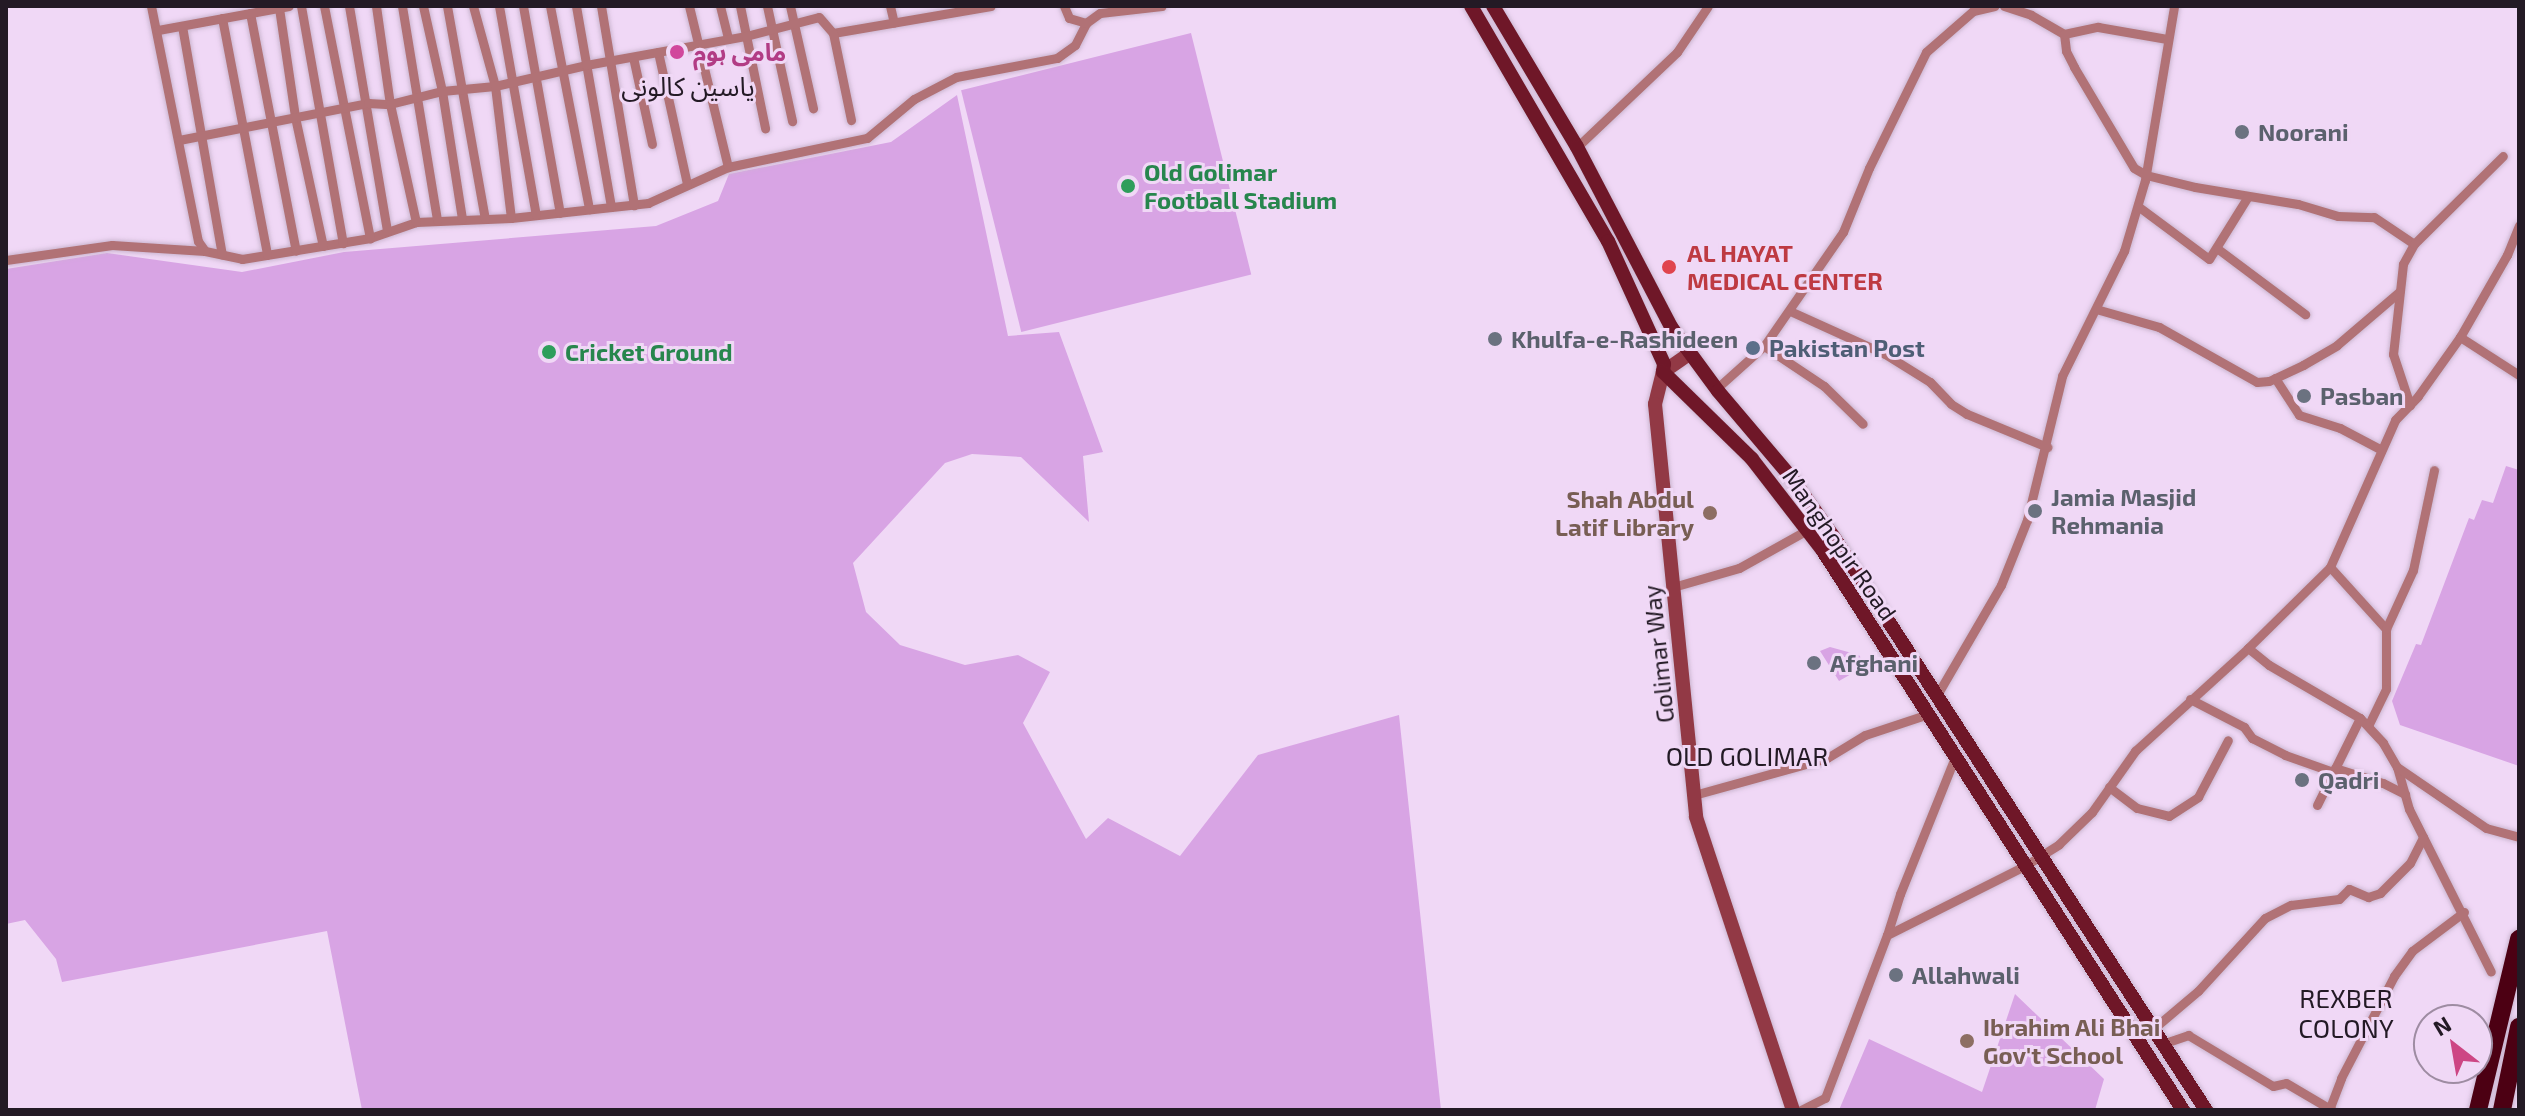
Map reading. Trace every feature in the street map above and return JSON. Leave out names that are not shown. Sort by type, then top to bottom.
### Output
[{"type":"highway","points":[[2478,1110],[2519,939]]},
{"type":"highway","points":[[2502,1110],[2519,1027]]},
{"type":"main road","name":"Manghopir Road","points":[[1471,6],[1608,241],[1664,364],[1663,372],[1752,459],[1807,530],[2183,1110]]},
{"type":"main road","name":"Manghopir Road","points":[[1493,6],[1577,147],[1671,327],[1716,389],[1791,477],[1937,695],[2206,1110]]},
{"type":"main road","points":[[1663,372],[1689,354]]},
{"type":"main road","name":"Golimar Way","points":[[1663,372],[1655,404],[1696,817],[1793,1110]]},
{"type":"street","points":[[151,6],[198,241],[205,251]]},
{"type":"street","points":[[301,6],[343,243]]},
{"type":"street","points":[[324,6],[341,108],[370,238]]},
{"type":"street","points":[[349,6],[368,103],[387,231]]},
{"type":"street","points":[[376,6],[390,104],[416,222]]},
{"type":"street","points":[[402,6],[437,220]]},
{"type":"street","points":[[423,6],[442,91],[462,218]]},
{"type":"street","points":[[447,6],[485,219]]},
{"type":"street","points":[[473,6],[495,86],[511,218]]},
{"type":"street","points":[[499,6],[536,215]]},
{"type":"street","points":[[523,6],[560,213]]},
{"type":"street","points":[[550,6],[589,209]]},
{"type":"street","points":[[576,6],[611,207]]},
{"type":"street","points":[[601,6],[634,205]]},
{"type":"street","points":[[689,6],[728,167]]},
{"type":"street","points":[[720,6],[728,39]]},
{"type":"street","points":[[740,6],[765,128]]},
{"type":"street","points":[[767,6],[792,121]]},
{"type":"street","points":[[790,6],[813,108]]},
{"type":"street","points":[[817,6],[819,17],[833,33],[851,120]]},
{"type":"street","points":[[890,6],[894,23]]},
{"type":"street","points":[[833,33],[991,6]]},
{"type":"street","points":[[1064,6],[1069,18],[1086,23]]},
{"type":"street","points":[[6,260],[112,245],[205,251],[242,259],[370,238],[416,222],[511,218],[648,203],[728,167],[867,138],[914,99],[956,77],[1057,58],[1075,45],[1086,23],[1100,13],[1162,6]]},
{"type":"street","points":[[1577,147],[1677,52],[1708,6]]},
{"type":"street","points":[[1957,24],[1964,6]]},
{"type":"street","points":[[1716,389],[1764,346],[1843,232],[1869,168],[1926,52],[1973,11],[1994,6]]},
{"type":"street","points":[[2004,6],[2018,8],[2064,34],[2098,27],[2167,39]]},
{"type":"street","points":[[1937,695],[2001,585],[2027,520],[2062,376],[2124,251],[2146,175],[2174,6]]},
{"type":"street","points":[[158,30],[284,7],[295,117],[323,246]]},
{"type":"street","points":[[250,13],[296,251]]},
{"type":"street","points":[[179,140],[368,103],[390,104],[442,91],[463,92],[511,83],[586,65],[746,36],[819,17]]},
{"type":"street","points":[[222,18],[267,255]]},
{"type":"street","points":[[182,26],[222,255]]},
{"type":"street","points":[[2064,34],[2066,51],[2075,69],[2134,168],[2146,175],[2247,198],[2298,204],[2338,216],[2374,217],[2414,244]]},
{"type":"street","points":[[658,52],[687,184]]},
{"type":"street","points":[[633,57],[652,144]]},
{"type":"street","points":[[2410,405],[2393,354],[2403,264],[2414,244],[2503,156]]},
{"type":"street","points":[[2139,207],[2209,259],[2247,198]]},
{"type":"street","points":[[1887,935],[2026,865],[2059,844],[2092,812],[2135,751],[2248,648],[2330,567],[2395,420],[2410,405],[2460,337],[2507,255],[2519,225]]},
{"type":"street","points":[[2218,249],[2305,314]]},
{"type":"street","points":[[2096,309],[2159,327],[2257,382],[2275,378],[2337,345],[2399,292]]},
{"type":"street","points":[[1790,311],[1885,354],[1930,382],[1951,404],[1967,414],[2047,447]]},
{"type":"street","points":[[2460,337],[2519,375]]},
{"type":"street","points":[[1764,346],[1824,386],[1863,424]]},
{"type":"street","points":[[2275,378],[2299,415],[2340,428],[2380,449]]},
{"type":"street","points":[[2368,726],[2386,689],[2386,629],[2413,570],[2434,470]]},
{"type":"street","points":[[1673,587],[1739,568],[1807,530]]},
{"type":"street","points":[[2330,567],[2386,629]]},
{"type":"street","points":[[2248,648],[2269,665],[2360,718],[2368,726],[2397,767],[2423,837],[2464,912],[2491,972]]},
{"type":"street","points":[[2190,699],[2244,727],[2252,738],[2285,755],[2383,783],[2405,794]]},
{"type":"street","points":[[1694,795],[1827,758],[1865,735],[1928,714]]},
{"type":"street","points":[[2317,805],[2360,718]]},
{"type":"street","points":[[2109,787],[2137,808],[2169,816],[2198,797],[2228,740]]},
{"type":"street","points":[[1801,1110],[1825,1098],[1900,894],[1955,757]]},
{"type":"street","points":[[2397,767],[2486,828],[2519,837]]},
{"type":"street","points":[[2153,1029],[2198,991],[2265,918],[2291,905],[2339,899],[2349,889],[2368,897],[2380,893],[2410,863],[2423,837]]},
{"type":"street","points":[[2162,1044],[2188,1035],[2273,1086],[2286,1083],[2331,1109],[2354,1051],[2394,976],[2412,951],[2464,912]]},
{"type":"shaded area","points":[[1191,33],[1251,275],[1021,332],[961,90]]},
{"type":"shaded area","points":[[957,95],[1008,336],[1059,332],[1103,452],[1083,456],[1089,522],[1021,457],[972,454],[945,463],[853,563],[866,612],[900,645],[965,665],[1018,655],[1050,672],[1023,723],[1086,839],[1108,818],[1180,856],[1258,755],[1399,715],[1441,1110],[362,1110],[327,931],[62,982],[56,959],[25,920],[6,924],[6,269],[107,253],[242,272],[344,252],[656,226],[718,201],[729,174],[891,142]]},
{"type":"shaded area","points":[[2506,466],[2519,470],[2519,766],[2400,725],[2392,701],[2416,644],[2421,645],[2469,518],[2474,520],[2482,500],[2493,503]]},
{"type":"shaded area","points":[[1830,647],[1859,655],[1863,661],[1857,663],[1860,669],[1839,681],[1820,651]]},
{"type":"shaded area","points":[[2015,994],[2104,1079],[2095,1110],[1839,1110],[1869,1039],[1982,1092]]},
{"type":"place","name":"مامی ہوم","points":[[677,52]]},
{"type":"place","name":"Noorani","points":[[2242,132]]},
{"type":"place","name":"Old Golimar Football Stadium","points":[[1128,186]]},
{"type":"place","name":"AL HAYAT MEDICAL CENTER","points":[[1669,267]]},
{"type":"place","name":"Khulfa-e-Rashideen","points":[[1495,339]]},
{"type":"place","name":"Pakistan Post","points":[[1753,348]]},
{"type":"place","name":"Cricket Ground","points":[[549,352]]},
{"type":"place","name":"Pasban","points":[[2304,396]]},
{"type":"place","name":"Jamia Masjid Rehmania","points":[[2035,511]]},
{"type":"place","name":"Shah Abdul Latif Library","points":[[1710,513]]},
{"type":"place","name":"Afghani","points":[[1814,663]]},
{"type":"place","name":"Qadri","points":[[2302,780]]},
{"type":"place","name":"Allahwali","points":[[1896,975]]},
{"type":"place","name":"Ibrahim Ali Bhai Gov't School","points":[[1967,1041]]},
{"type":"district","name":"یاسین کالونی","points":[[688,86]]},
{"type":"district","name":"OLD GOLIMAR","points":[[1747,756]]},
{"type":"district","name":"REXBER COLONY","points":[[2346,1013]]}]
